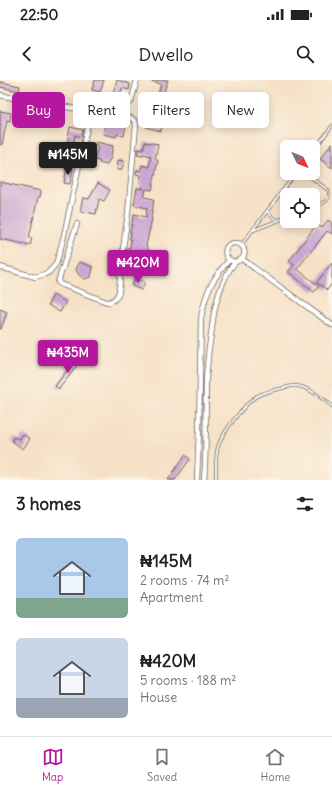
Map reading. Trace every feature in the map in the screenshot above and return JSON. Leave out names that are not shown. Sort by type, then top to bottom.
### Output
[{"type":"street","points":[[131,102],[138,80]]},
{"type":"street","points":[[0,95],[27,102],[73,108]]},
{"type":"street","points":[[78,224],[58,282],[107,302],[111,302],[119,292],[121,263],[128,214],[136,125],[135,121],[130,118]]},
{"type":"street","points":[[0,267],[35,277],[49,272],[56,264],[87,128]]},
{"type":"street","points":[[204,480],[208,347],[219,293],[231,268],[236,262],[242,259],[245,252],[241,245],[234,243],[228,246],[225,252],[229,260],[236,262]]},
{"type":"street","points":[[242,259],[332,325]]},
{"type":"street","points":[[197,480],[200,318],[208,290],[218,273],[229,260]]},
{"type":"lane","points":[[320,142],[332,126]]},
{"type":"lane","points":[[241,245],[291,180]]},
{"type":"lane","points":[[314,180],[328,190],[329,194],[328,199],[320,204]]},
{"type":"lane","points":[[267,211],[277,221]]},
{"type":"lane","points":[[252,230],[280,220]]},
{"type":"lane","points":[[216,480],[216,451],[220,440],[247,404],[255,397],[277,389],[298,386],[309,390],[332,406]]},
{"type":"building","points":[[95,80],[104,80],[100,92],[92,90]]},
{"type":"building","points":[[117,80],[130,84],[129,90],[122,88],[121,92],[113,92]]},
{"type":"building","points":[[168,80],[164,92],[159,92],[161,84],[151,81]]},
{"type":"building","points":[[0,82],[20,86],[19,91],[0,87]]},
{"type":"building","points":[[0,111],[11,113],[10,121],[7,120],[2,145],[0,144]]},
{"type":"building","points":[[70,127],[83,130],[81,137],[75,135],[73,148],[79,149],[77,157],[65,155]]},
{"type":"building","points":[[104,128],[125,128],[124,136],[117,134],[116,137],[103,134]]},
{"type":"building","points":[[150,128],[162,128],[161,131]]},
{"type":"building","points":[[96,142],[113,146],[110,160],[107,165],[99,163],[100,161],[94,160],[98,147],[95,146]]},
{"type":"building","points":[[145,142],[158,144],[155,159],[158,160],[152,190],[146,189],[144,197],[154,199],[152,218],[146,246],[149,250],[147,257],[137,255],[134,266],[125,263],[128,252],[126,252],[127,248],[130,248],[130,233],[134,214],[146,217],[147,208],[134,205],[137,188],[144,189],[140,183],[141,175],[136,174],[137,170],[141,171],[142,165],[149,167],[151,156],[137,154],[138,149],[143,150]]},
{"type":"building","points":[[332,143],[332,168],[320,159]]},
{"type":"building","points":[[118,160],[124,161],[121,170],[117,170]]},
{"type":"building","points":[[67,167],[73,169],[70,184],[64,183]]},
{"type":"building","points":[[0,182],[41,191],[40,197],[38,197],[29,238],[32,238],[30,245],[0,239]]},
{"type":"building","points":[[98,183],[110,190],[104,201],[99,199],[96,214],[80,211],[83,198],[89,199]]},
{"type":"building","points":[[328,220],[332,223],[332,234],[327,231],[297,269],[319,286],[314,292],[288,272],[294,265],[289,261],[314,228],[320,228],[320,226],[322,228]]},
{"type":"building","points":[[79,262],[93,267],[91,277],[84,279],[79,275],[76,270]]},
{"type":"building","points":[[332,263],[332,283],[327,290],[317,282]]},
{"type":"building","points":[[135,278],[145,282],[142,290],[132,286]]},
{"type":"building","points":[[53,295],[66,302],[60,312],[48,305]]},
{"type":"building","points":[[0,309],[7,312],[1,329],[0,329]]},
{"type":"building","points":[[76,359],[80,362],[59,389],[55,386]]},
{"type":"building","points":[[23,434],[30,439],[23,449],[12,441],[13,437],[20,439]]},
{"type":"building","points":[[185,455],[190,459],[175,480],[168,480]]}]
